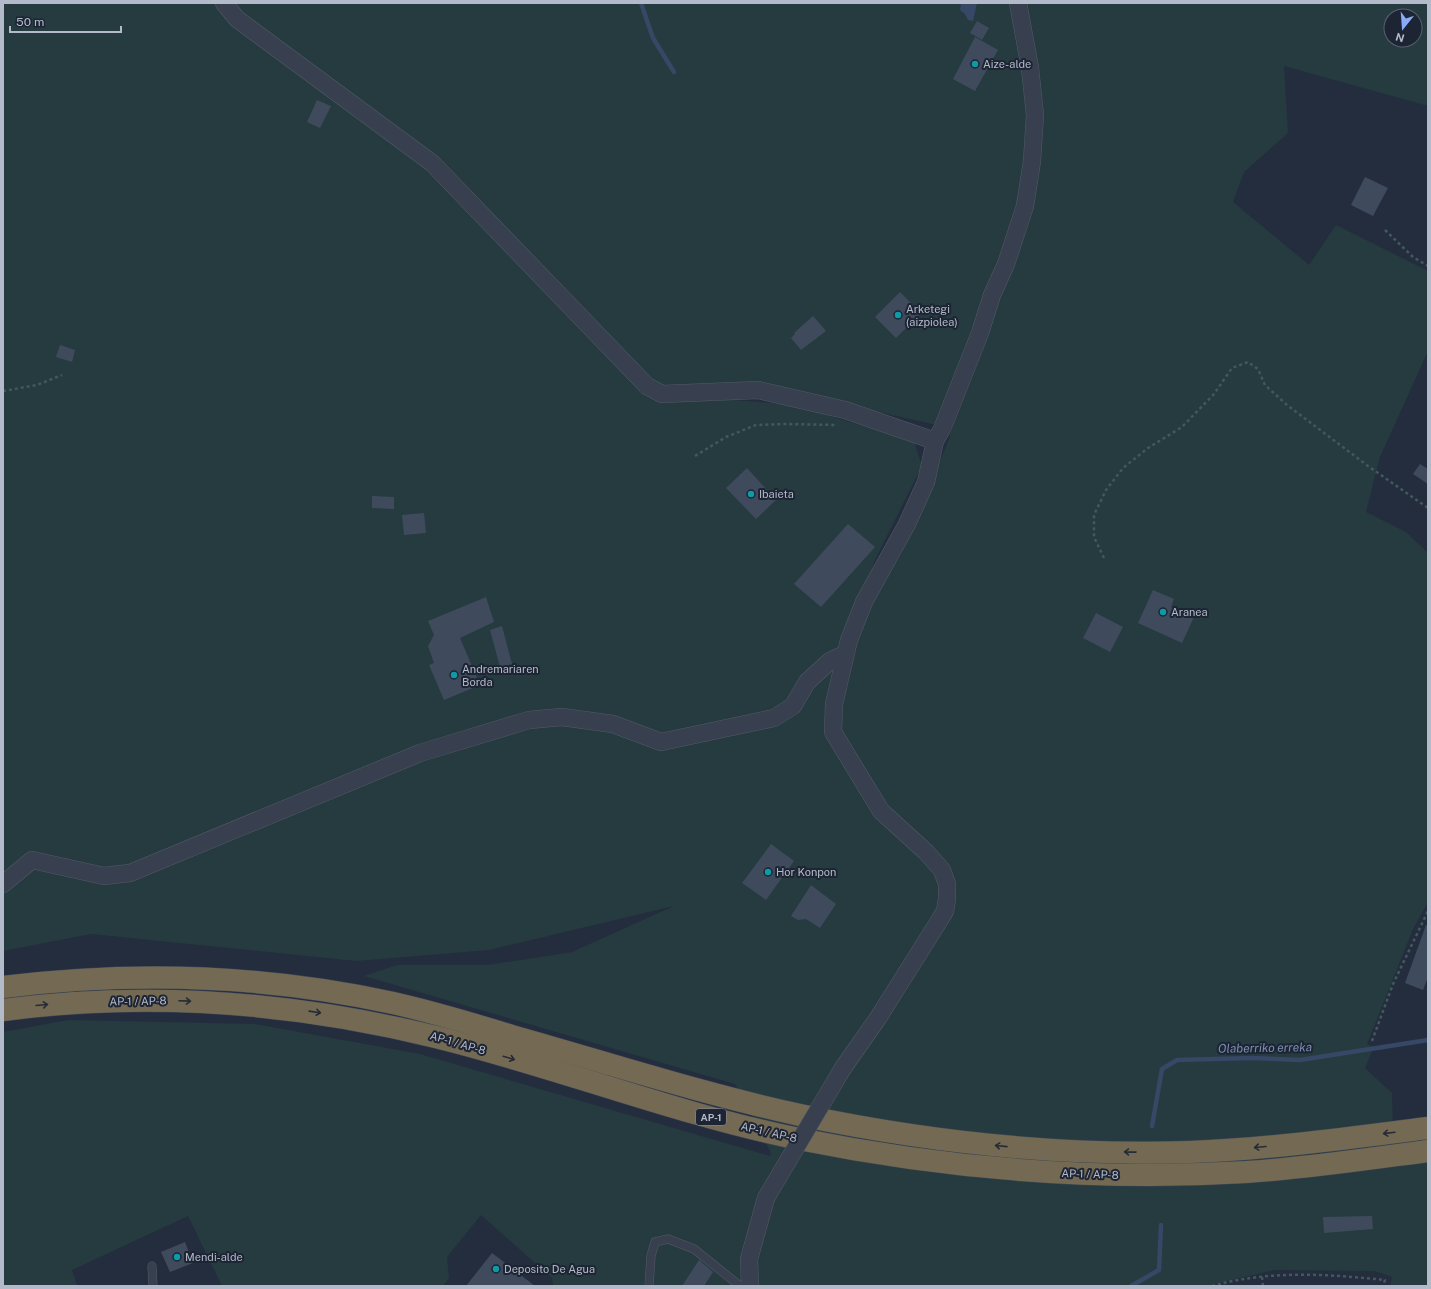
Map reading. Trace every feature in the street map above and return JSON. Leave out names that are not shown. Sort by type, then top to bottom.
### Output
[{"type":"highway","name":"AP-1 / AP-8","points":[[3,987],[85,979],[189,978],[278,984],[336,992],[394,1003],[445,1016],[690,1087],[799,1115],[910,1135],[1022,1148],[1134,1152],[1218,1150],[1302,1144],[1428,1128]]},
{"type":"highway","name":"AP-1 / AP-8","points":[[3,1010],[79,1002],[144,1000],[238,1004],[339,1016],[439,1037],[746,1127],[851,1149],[964,1165],[1077,1174],[1191,1174],[1304,1167],[1428,1151]]},
{"type":"street","points":[[224,3],[237,19],[432,163],[647,386],[662,394],[758,390],[860,415],[935,442]]},
{"type":"street","points":[[750,1286],[749,1259],[766,1198],[843,1068],[878,1018],[945,911],[947,884],[942,870],[926,852],[880,812],[833,732],[834,704],[845,654],[864,602],[907,524],[926,482],[935,442],[945,422],[980,333],[992,295],[1006,264],[1025,206],[1032,161],[1035,115],[1030,68],[1018,3]]},
{"type":"street","points":[[3,884],[32,860],[104,876],[130,872],[420,753],[529,720],[562,718],[613,724],[661,742],[774,718],[793,706],[807,682],[830,661],[845,654]]},
{"type":"lane","points":[[649,1286],[651,1256],[655,1242],[668,1238],[694,1249],[740,1286]]},
{"type":"lane","points":[[152,1266],[153,1286]]},
{"type":"path","points":[[1385,230],[1413,257],[1428,266]]},
{"type":"path","points":[[1104,558],[1094,537],[1094,515],[1106,490],[1124,468],[1143,452],[1182,427],[1214,394],[1232,368],[1248,362],[1258,369],[1265,385],[1287,405],[1368,466],[1428,508]]},
{"type":"path","points":[[3,391],[37,385],[62,375]]},
{"type":"path","points":[[695,456],[726,437],[756,425],[786,424],[829,426],[846,423],[860,415]]},
{"type":"path","points":[[1372,1041],[1393,984],[1428,911]]},
{"type":"path","points":[[1212,1286],[1262,1277],[1309,1274],[1337,1275],[1385,1280],[1384,1286]]},
{"type":"path","points":[[1262,1277],[1263,1286]]},
{"type":"green space","points":[[3,3],[1428,3],[1428,106],[1284,66],[1288,133],[1244,172],[1233,202],[1309,265],[1336,225],[1428,271],[1428,351],[1380,457],[1366,512],[1406,532],[1428,553],[1428,902],[1413,929],[1367,1044],[1374,1047],[1365,1068],[1392,1093],[1393,1134],[1428,1136],[1428,1286],[1390,1286],[1392,1277],[1374,1271],[1274,1270],[1206,1286],[553,1286],[552,1278],[481,1215],[447,1257],[449,1278],[443,1286],[222,1286],[188,1216],[72,1270],[77,1286],[3,1286],[3,1032],[68,1020],[255,1024],[420,1054],[770,1156],[771,1153],[735,1084],[364,976],[397,965],[488,965],[572,952],[674,906],[489,950],[356,961],[91,934],[3,951]],"holes":[[[991,300],[948,442],[899,558],[864,601],[874,562],[922,466],[914,441],[793,405],[665,394],[800,395],[937,425]]]},
{"type":"water","points":[[961,3],[977,3],[973,21],[968,20],[965,14],[960,10]]},
{"type":"building","points":[[977,21],[989,28],[982,40],[970,33]]},
{"type":"building","name":"Aize-alde","points":[[975,37],[998,50],[975,91],[953,79]]},
{"type":"building","points":[[317,100],[331,106],[320,128],[307,122]]},
{"type":"building","points":[[1365,177],[1388,188],[1373,216],[1351,205]]},
{"type":"building","name":"Arketegi (aizpiolea)","points":[[900,292],[921,313],[896,338],[875,317]]},
{"type":"building","points":[[813,316],[826,331],[801,350],[791,338],[795,334],[794,333]]},
{"type":"building","points":[[60,345],[75,350],[72,362],[56,357]]},
{"type":"building","points":[[1420,464],[1428,469],[1428,484],[1413,474]]},
{"type":"building","name":"Ibaieta","points":[[747,468],[776,500],[756,519],[726,488]]},
{"type":"building","points":[[372,496],[394,497],[394,509],[372,508]]},
{"type":"building","points":[[424,513],[426,533],[404,535],[402,515]]},
{"type":"building","points":[[848,524],[875,547],[821,607],[794,584]]},
{"type":"building","name":"Aranea","points":[[1153,590],[1174,599],[1171,607],[1194,617],[1182,643],[1138,623]]},
{"type":"building","points":[[486,597],[494,622],[460,638],[480,685],[444,700],[429,665],[434,663],[428,646],[434,635],[428,621]]},
{"type":"building","points":[[1096,613],[1123,627],[1110,652],[1083,638]]},
{"type":"building","points":[[502,626],[512,664],[500,667],[490,630]]},
{"type":"building","name":"Hor Konpon","points":[[771,844],[794,861],[766,900],[742,883]]},
{"type":"building","points":[[811,885],[836,904],[820,928],[806,919],[798,920],[791,916]]},
{"type":"building","points":[[1426,925],[1428,925],[1428,977],[1423,990],[1405,983]]},
{"type":"building","points":[[1372,1216],[1373,1229],[1324,1233],[1323,1217]]},
{"type":"building","name":"Mendi-alde","points":[[185,1242],[193,1263],[170,1272],[161,1252]]},
{"type":"building","name":"Deposito De Agua","points":[[492,1253],[535,1286],[466,1286]]},
{"type":"building","points":[[699,1260],[713,1272],[704,1286],[682,1286]]},
{"type":"waterway","points":[[641,3],[653,38],[674,72]]},
{"type":"waterway","name":"Olaberriko erreka","points":[[1152,1126],[1162,1069],[1177,1060],[1252,1058],[1300,1060],[1428,1040]]},
{"type":"waterway","name":"Olaberriko erreka","points":[[1131,1286],[1159,1270],[1161,1225]]},
{"type":"place","name":"Aize-alde","points":[[975,64]]},
{"type":"place","name":"Arketegi (aizpiolea)","points":[[898,315]]},
{"type":"place","name":"Ibaieta","points":[[751,494]]},
{"type":"place","name":"Aranea","points":[[1163,612]]},
{"type":"place","name":"Andremariaren Borda","points":[[454,675]]},
{"type":"place","name":"Hor Konpon","points":[[768,872]]},
{"type":"place","name":"Mendi-alde","points":[[177,1257]]},
{"type":"place","name":"Deposito De Agua","points":[[496,1269]]}]
